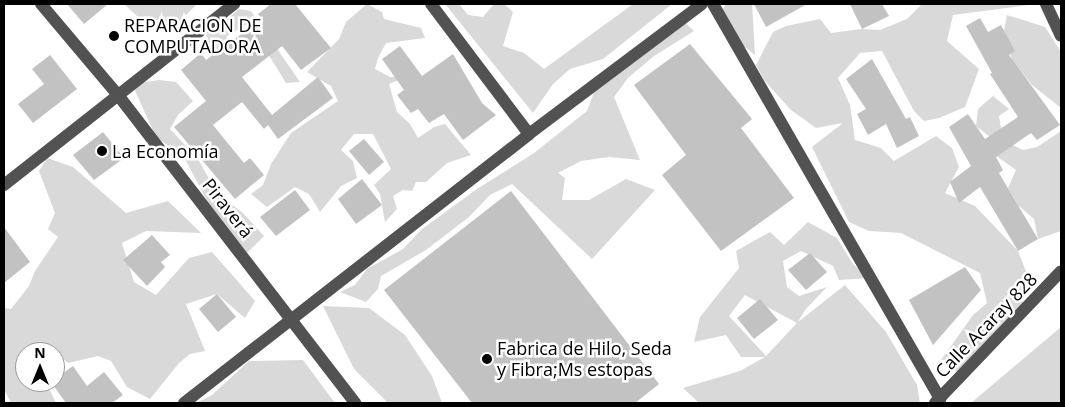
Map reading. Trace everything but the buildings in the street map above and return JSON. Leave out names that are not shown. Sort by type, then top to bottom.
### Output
[{"type":"street","name":"Piraverá","points":[[41,4],[118,94],[292,318],[355,403]]},
{"type":"street","points":[[4,185],[234,4]]},
{"type":"street","points":[[431,4],[529,134]]},
{"type":"street","points":[[184,403],[529,134],[702,4]]},
{"type":"street","points":[[713,4],[937,401]]},
{"type":"street","points":[[1046,4],[1061,36]]},
{"type":"street","name":"Calle Acaray 828","points":[[937,401],[1061,271]]},
{"type":"shaded area","points":[[124,4],[197,4],[181,20],[152,30]]},
{"type":"shaded area","points":[[367,4],[382,12],[384,19],[421,28],[425,38],[386,43],[378,58],[375,69],[390,77],[406,77],[389,84],[397,112],[410,124],[418,138],[434,127],[445,124],[471,155],[447,163],[426,182],[416,182],[412,191],[403,190],[393,196],[397,209],[385,222],[380,194],[374,185],[391,169],[373,134],[354,134],[341,150],[353,161],[357,178],[341,186],[320,212],[309,194],[295,187],[267,207],[251,194],[263,185],[271,164],[291,133],[338,101],[331,86],[307,72],[339,39],[346,22]]},
{"type":"shaded area","points":[[445,4],[459,4],[468,15],[483,17],[494,4],[504,4],[513,12],[503,46],[524,53],[544,69],[633,4],[672,4],[603,59],[570,69],[553,84],[533,113]]},
{"type":"shaded area","points":[[726,4],[752,4],[755,55],[741,44],[721,12]]},
{"type":"shaded area","points":[[922,4],[1029,5],[953,15],[947,41],[979,69],[965,107],[939,118],[924,121],[914,111],[882,51],[860,53],[838,78],[850,105],[855,140],[881,148],[894,161],[936,136],[952,148],[959,167],[945,193],[975,206],[1018,251],[1027,274],[1022,304],[959,373],[941,360],[973,315],[987,303],[980,273],[901,233],[869,231],[849,222],[812,147],[843,123],[816,128],[791,110],[764,80],[756,65],[773,32],[786,26],[820,19],[831,33],[862,29],[880,30],[907,19]]},
{"type":"shaded area","points":[[239,9],[251,11],[300,82],[286,83],[249,23],[227,36],[219,60],[197,39],[211,35],[190,39],[214,31]]},
{"type":"shaded area","points":[[1007,15],[1045,27],[1061,52],[1061,108],[1032,85],[1012,60],[1004,31]]},
{"type":"shaded area","points":[[682,20],[694,31],[654,56],[628,78],[614,97],[640,160],[609,157],[581,161],[558,173],[565,178],[562,200],[589,200],[626,179],[655,190],[592,259],[512,184],[490,195],[469,217],[426,250],[381,276],[378,289],[366,302],[340,292],[355,285],[367,269],[403,249],[422,229],[477,189],[534,153],[587,111],[596,87]]},
{"type":"shaded area","points":[[159,80],[176,82],[193,101],[178,115],[170,129],[198,159],[217,193],[243,213],[264,236],[247,253],[212,210],[184,157],[156,137],[132,84]]},
{"type":"shaded area","points":[[993,96],[1009,109],[999,116],[1003,140],[1023,150],[1037,147],[1061,131],[1061,231],[1038,239],[1034,219],[1018,205],[1008,188],[1016,170],[995,155],[990,137],[976,126],[978,109]]},
{"type":"shaded area","points":[[47,158],[73,167],[126,213],[168,201],[201,233],[146,231],[122,243],[134,282],[156,295],[189,258],[212,252],[255,301],[245,318],[217,294],[186,304],[205,351],[190,354],[179,363],[150,399],[127,387],[111,361],[98,356],[68,363],[65,360],[65,342],[15,342],[15,392],[51,392],[56,403],[11,403],[4,389],[4,308],[11,309],[29,286],[35,271],[58,237],[48,229],[55,213],[39,171]]},
{"type":"shaded area","points":[[808,222],[837,238],[853,264],[868,278],[839,280],[833,266],[801,251],[783,261],[787,287],[799,296],[827,287],[805,310],[798,322],[845,285],[886,332],[917,385],[920,403],[699,403],[683,388],[740,371],[765,357],[741,357],[726,335],[694,342],[700,317],[739,268],[736,251],[770,232],[784,245]],"holes":[[[745,295],[797,323],[766,356],[729,316]]]},
{"type":"shaded area","points":[[323,306],[369,308],[405,335],[432,376],[442,403],[388,403],[354,369]]},
{"type":"shaded area","points":[[1061,327],[1061,403],[971,403]]},
{"type":"shaded area","points":[[303,360],[335,403],[196,403],[212,395],[249,361]]},
{"type":"place","name":"REPARACION DE COMPUTADORA","points":[[114,36]]},
{"type":"place","name":"La Economía","points":[[102,151]]},
{"type":"place","name":"Fabrica de Hilo, Seda y Fibra;Ms estopas","points":[[487,359]]}]
